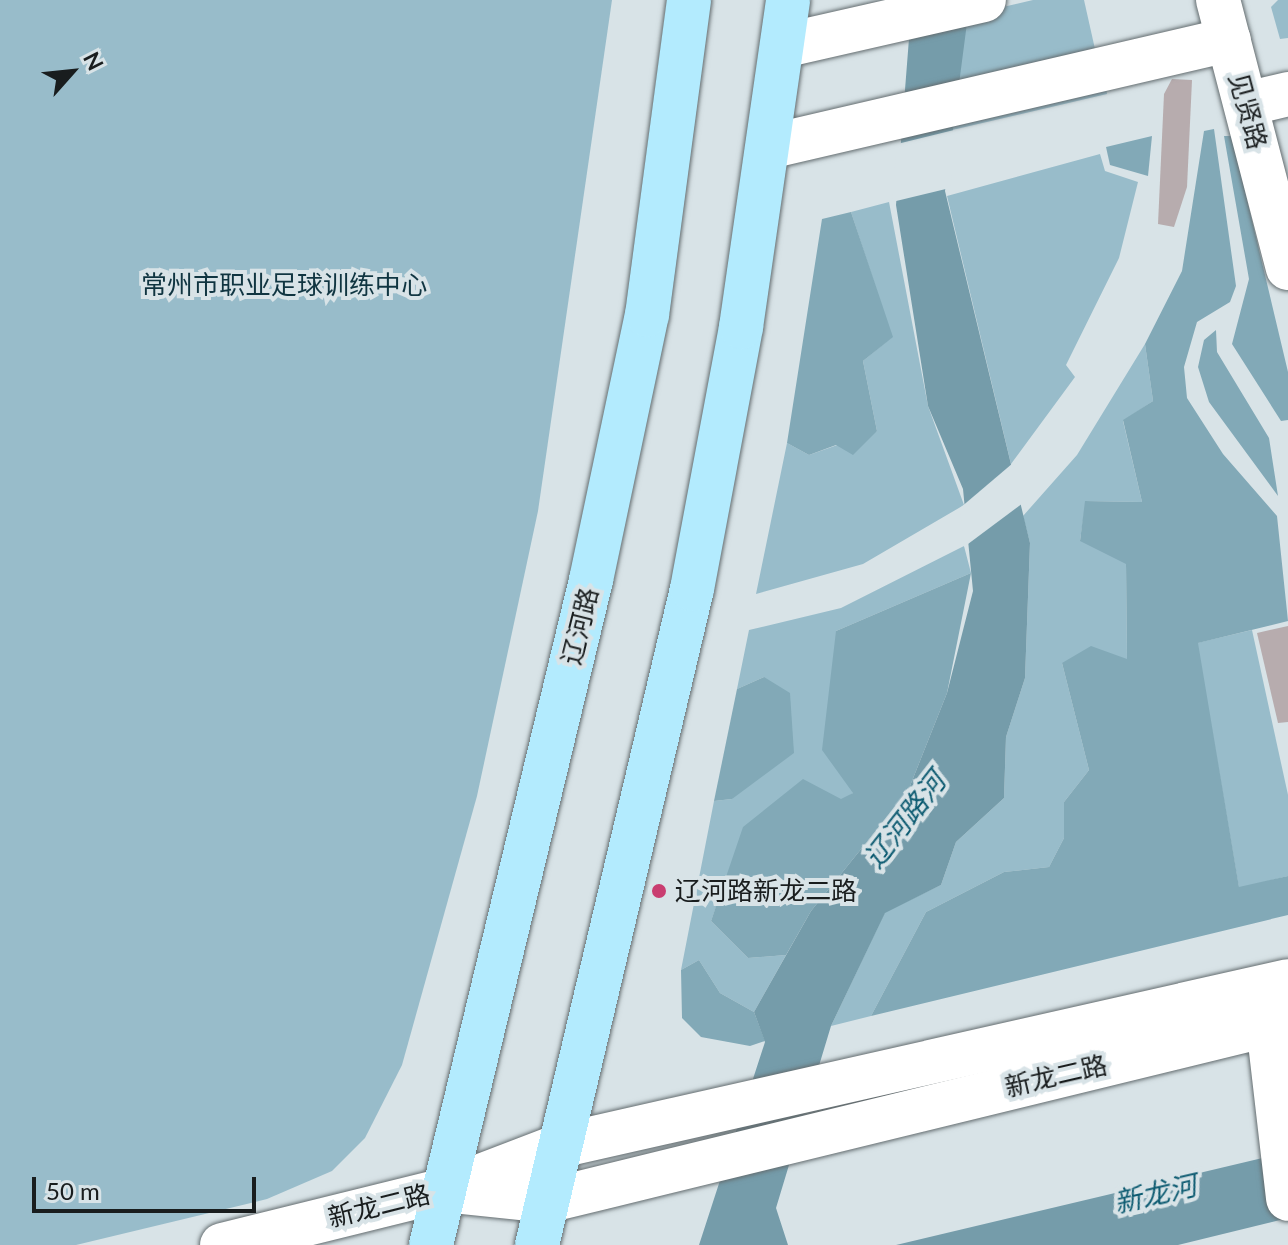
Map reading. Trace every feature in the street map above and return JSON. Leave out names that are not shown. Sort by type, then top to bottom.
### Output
[{"type":"main road","name":"辽河路","points":[[431,1245],[591,580],[647,315],[689,0]]},
{"type":"main road","points":[[537,1245],[692,589],[768,147],[788,0]]},
{"type":"street","points":[[782,46],[976,2]]},
{"type":"street","points":[[768,147],[955,104],[1223,20]]},
{"type":"street","name":"见贤路","points":[[1223,20],[1288,268]]},
{"type":"street","points":[[1246,104],[1288,94]]},
{"type":"street","name":"新龙二路","points":[[222,1245],[444,1190],[559,1146],[827,1087],[1283,998]]},
{"type":"street","name":"新龙二路","points":[[547,1201],[708,1158],[823,1132],[1283,998]]},
{"type":"street","points":[[1283,998],[1280,1128],[1288,1199]]},
{"type":"street","points":[[444,1190],[547,1201]]},
{"type":"green space","name":"常州市职业足球训练中心","points":[[0,0],[612,0],[538,511],[477,796],[402,1065],[365,1138],[332,1171],[267,1199],[76,1245],[0,1245]]},
{"type":"green space","points":[[1033,0],[1084,0],[1097,58],[929,97],[913,28]]},
{"type":"green space","points":[[1278,0],[1288,0],[1288,38],[1280,39],[1271,7]]},
{"type":"green space","points":[[1105,81],[1107,94],[922,137],[927,125]]},
{"type":"green space","points":[[1100,154],[1105,171],[1138,182],[1119,258],[1066,365],[1075,377],[1011,464],[947,196]]},
{"type":"green space","points":[[889,202],[928,406],[964,505],[863,564],[756,594],[787,443],[809,455],[877,431],[863,361],[892,337],[851,212]]},
{"type":"green space","points":[[1145,344],[1153,401],[1123,421],[1142,502],[1086,501],[1080,540],[1126,563],[1127,660],[1062,663],[1089,770],[1064,802],[1064,838],[1049,867],[1004,872],[926,912],[871,1016],[831,1026],[885,912],[941,885],[956,842],[1004,798],[1006,737],[1025,678],[1030,543],[1023,516],[1077,455]]},
{"type":"green space","points":[[964,546],[971,573],[836,631],[853,793],[724,885],[711,921],[748,958],[786,955],[754,1012],[720,993],[699,960],[681,970],[714,801],[732,799],[764,677],[737,689],[749,630],[841,608]]},
{"type":"green space","points":[[1252,630],[1288,795],[1288,876],[1239,888],[1197,643]]},
{"type":"shaded area","points":[[1214,129],[1236,286],[1230,302],[1197,322],[1184,367],[1187,398],[1223,454],[1277,516],[1288,621],[1198,643],[1239,887],[1288,876],[1288,915],[871,1016],[926,912],[1004,872],[1049,867],[1064,838],[1064,802],[1089,770],[1062,663],[1091,646],[1127,659],[1126,564],[1080,541],[1085,501],[1142,502],[1123,420],[1153,401],[1145,344],[1182,271],[1204,131]]},
{"type":"shaded area","points":[[1152,136],[1148,176],[1110,165],[1106,147]]},
{"type":"shaded area","points":[[1224,136],[1232,136],[1288,372],[1288,420],[1281,421],[1232,344],[1249,279]]},
{"type":"shaded area","points":[[851,212],[893,337],[863,361],[877,431],[853,455],[836,445],[809,455],[787,443],[822,219]]},
{"type":"shaded area","points":[[1216,330],[1217,352],[1269,438],[1278,496],[1209,402],[1198,367],[1204,340]]},
{"type":"shaded area","points":[[971,573],[947,693],[908,791],[811,911],[786,955],[748,958],[711,921],[743,827],[803,779],[841,799],[853,793],[822,750],[836,631]]},
{"type":"shaded area","points":[[764,677],[790,693],[794,753],[732,799],[714,801],[737,689]]},
{"type":"shaded area","points":[[699,960],[720,993],[754,1012],[765,1041],[750,1046],[701,1037],[682,1018],[681,970]]},
{"type":"water","name":"辽河路河","points":[[912,0],[970,0],[945,191],[1030,543],[1025,678],[1006,737],[1004,798],[956,842],[941,885],[885,913],[831,1026],[776,1208],[788,1245],[699,1245],[765,1042],[754,1012],[811,911],[908,791],[947,693],[973,591],[963,489],[928,406],[896,205]]},
{"type":"water","name":"新龙河","points":[[1288,1152],[1288,1218],[1178,1245],[896,1245]]},
{"type":"pier","points":[[958,129],[950,188],[892,202],[897,144]]},
{"type":"pier","points":[[1013,463],[1023,503],[964,547],[960,508]]},
{"type":"building","points":[[1172,79],[1192,80],[1187,187],[1174,227],[1158,224],[1164,94]]},
{"type":"building","points":[[1288,626],[1288,722],[1278,723],[1257,633]]},
{"type":"place","name":"辽河路新龙二路","points":[[659,891]]}]
